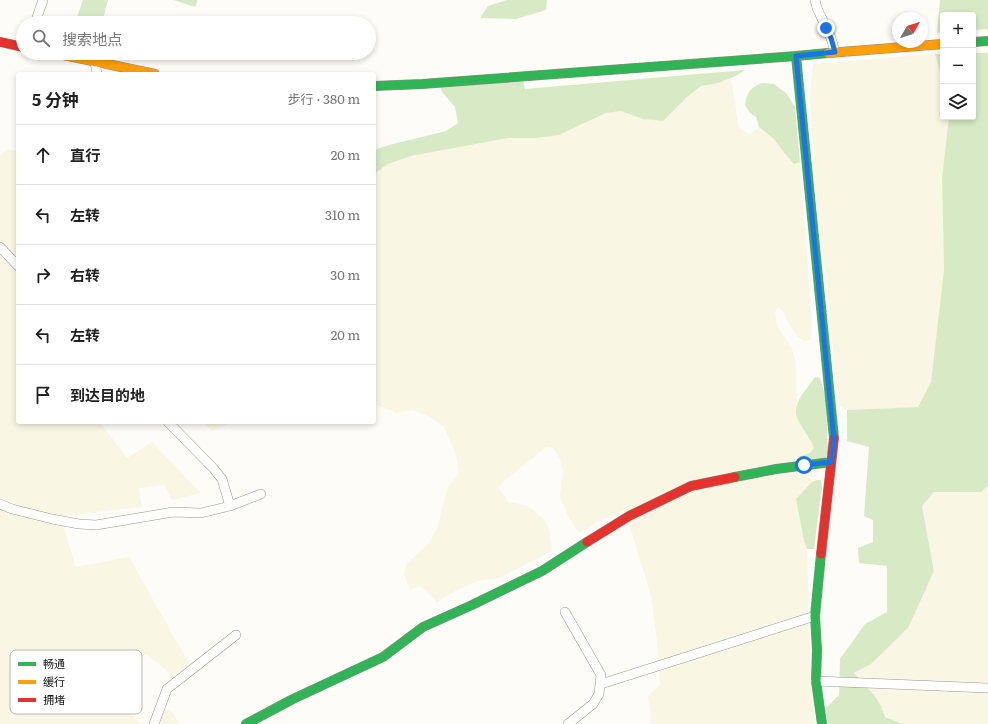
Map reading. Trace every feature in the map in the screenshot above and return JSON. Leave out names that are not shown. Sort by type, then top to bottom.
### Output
[{"type":"street","points":[[37,16],[43,0]]},
{"type":"street","points":[[815,0],[817,8],[831,38],[835,52]]},
{"type":"street","points":[[976,42],[988,41]]},
{"type":"street","points":[[0,42],[16,45]]},
{"type":"street","points":[[376,86],[422,84],[940,44]]},
{"type":"street","points":[[796,56],[834,440],[821,549],[815,616],[817,650],[816,681],[822,724]]},
{"type":"street","points":[[86,60],[145,72]]},
{"type":"street","points":[[95,62],[96,72]]},
{"type":"street","points":[[0,248],[16,264]]},
{"type":"street","points":[[170,424],[222,479],[230,506]]},
{"type":"street","points":[[246,724],[294,699],[383,657],[423,627],[542,571],[629,516],[691,486],[776,469],[831,462]]},
{"type":"street","points":[[0,504],[12,509],[52,519],[79,524],[96,525],[173,512],[201,513],[230,506],[261,494]]},
{"type":"street","points":[[565,612],[601,675],[599,694],[593,704],[568,724]]},
{"type":"street","points":[[601,684],[815,616]]},
{"type":"street","points":[[154,724],[167,689],[236,635]]},
{"type":"street","points":[[816,681],[988,688]]},
{"type":"shaded area","points":[[935,54],[940,72],[940,120],[949,120],[942,178],[944,270],[931,382],[918,407],[847,410],[839,406],[814,171],[810,97],[813,64]]},
{"type":"shaded area","points":[[731,78],[739,128],[750,134],[759,127],[774,139],[794,164],[800,162],[812,322],[811,340],[805,341],[797,336],[790,326],[783,311],[778,307],[775,313],[777,325],[792,349],[796,363],[797,418],[814,448],[810,453],[800,456],[803,469],[812,482],[796,499],[804,541],[807,549],[811,687],[815,724],[651,724],[648,696],[660,685],[657,640],[651,596],[625,510],[578,533],[569,518],[561,499],[560,495],[563,472],[560,459],[553,448],[546,447],[502,483],[498,488],[509,502],[527,506],[543,518],[549,529],[552,551],[499,578],[477,581],[459,589],[437,602],[420,586],[410,590],[404,574],[407,563],[429,543],[438,526],[448,487],[459,474],[457,458],[444,427],[430,417],[412,410],[397,413],[376,405],[376,173],[388,164],[411,156],[508,138],[536,138],[559,135],[606,113],[621,111],[643,119],[687,97],[701,86],[718,83]]},
{"type":"shaded area","points":[[8,149],[16,151],[16,424],[102,424],[127,458],[152,442],[201,493],[172,500],[164,485],[139,488],[142,507],[60,516],[76,567],[129,557],[190,665],[172,675],[146,654],[142,658],[142,650],[10,650],[10,714],[130,714],[142,724],[0,724],[0,156]]},
{"type":"shaded area","points":[[204,424],[229,424],[212,431]]},
{"type":"shaded area","points":[[988,486],[988,724],[903,724],[885,717],[881,706],[854,673],[871,664],[934,571],[922,506],[934,492],[981,492]]},
{"type":"shaded area","points":[[158,702],[174,714],[179,724],[147,724]]},
{"type":"green space","points":[[83,0],[108,0],[104,16],[77,16]]},
{"type":"green space","points":[[173,0],[197,0],[196,7]]},
{"type":"green space","points":[[507,0],[547,0],[546,10],[516,19],[480,18],[488,6]]},
{"type":"green space","points":[[940,0],[988,0],[988,29],[976,30],[976,12],[940,12],[940,32],[937,33]]},
{"type":"green space","points":[[976,53],[988,53],[988,486],[981,492],[934,492],[922,506],[934,571],[908,628],[871,664],[854,673],[874,695],[881,706],[885,717],[903,724],[828,724],[825,709],[839,695],[840,659],[865,624],[887,612],[887,566],[859,563],[858,548],[873,542],[873,520],[864,516],[869,447],[847,441],[847,410],[918,407],[931,382],[944,270],[942,178],[949,120],[976,120]]},
{"type":"green space","points":[[935,54],[940,54],[940,72]]},
{"type":"green space","points":[[745,70],[736,76],[718,83],[701,86],[687,97],[663,121],[643,119],[621,111],[606,113],[559,135],[536,138],[508,138],[411,156],[388,164],[376,173],[376,149],[446,131],[458,123],[455,107],[442,92],[441,87],[523,80],[525,89]]},
{"type":"green space","points":[[762,83],[774,84],[786,93],[795,107],[800,162],[794,164],[774,139],[759,127],[756,117],[750,113],[745,105],[750,91]]},
{"type":"green space","points":[[815,377],[820,378],[826,398],[828,453],[825,458],[796,460],[800,456],[810,453],[814,448],[798,420],[796,409],[800,397]]},
{"type":"green space","points":[[821,480],[822,487],[814,549],[807,549],[804,541],[796,499],[812,482]]},
{"type":"traffic: fast","points":[[976,42],[988,41]]},
{"type":"traffic: fast","points":[[376,86],[422,84],[828,53]]},
{"type":"traffic: fast","points":[[796,56],[834,438]]},
{"type":"traffic: fast","points":[[735,477],[776,469],[831,462]]},
{"type":"traffic: fast","points":[[246,724],[293,699],[383,657],[423,627],[542,571],[587,542]]},
{"type":"traffic: fast","points":[[821,554],[815,616],[817,650],[816,681],[822,724]]},
{"type":"traffic: slow","points":[[828,53],[940,44]]},
{"type":"traffic: slow","points":[[88,60],[145,72]]},
{"type":"traffic: jam","points":[[0,42],[16,45]]},
{"type":"traffic: jam","points":[[821,554],[834,438]]},
{"type":"traffic: jam","points":[[587,542],[629,516],[691,486],[735,477]]},
{"type":"route","points":[[804,465],[831,462],[834,440],[796,56],[835,52],[826,28]]}]
